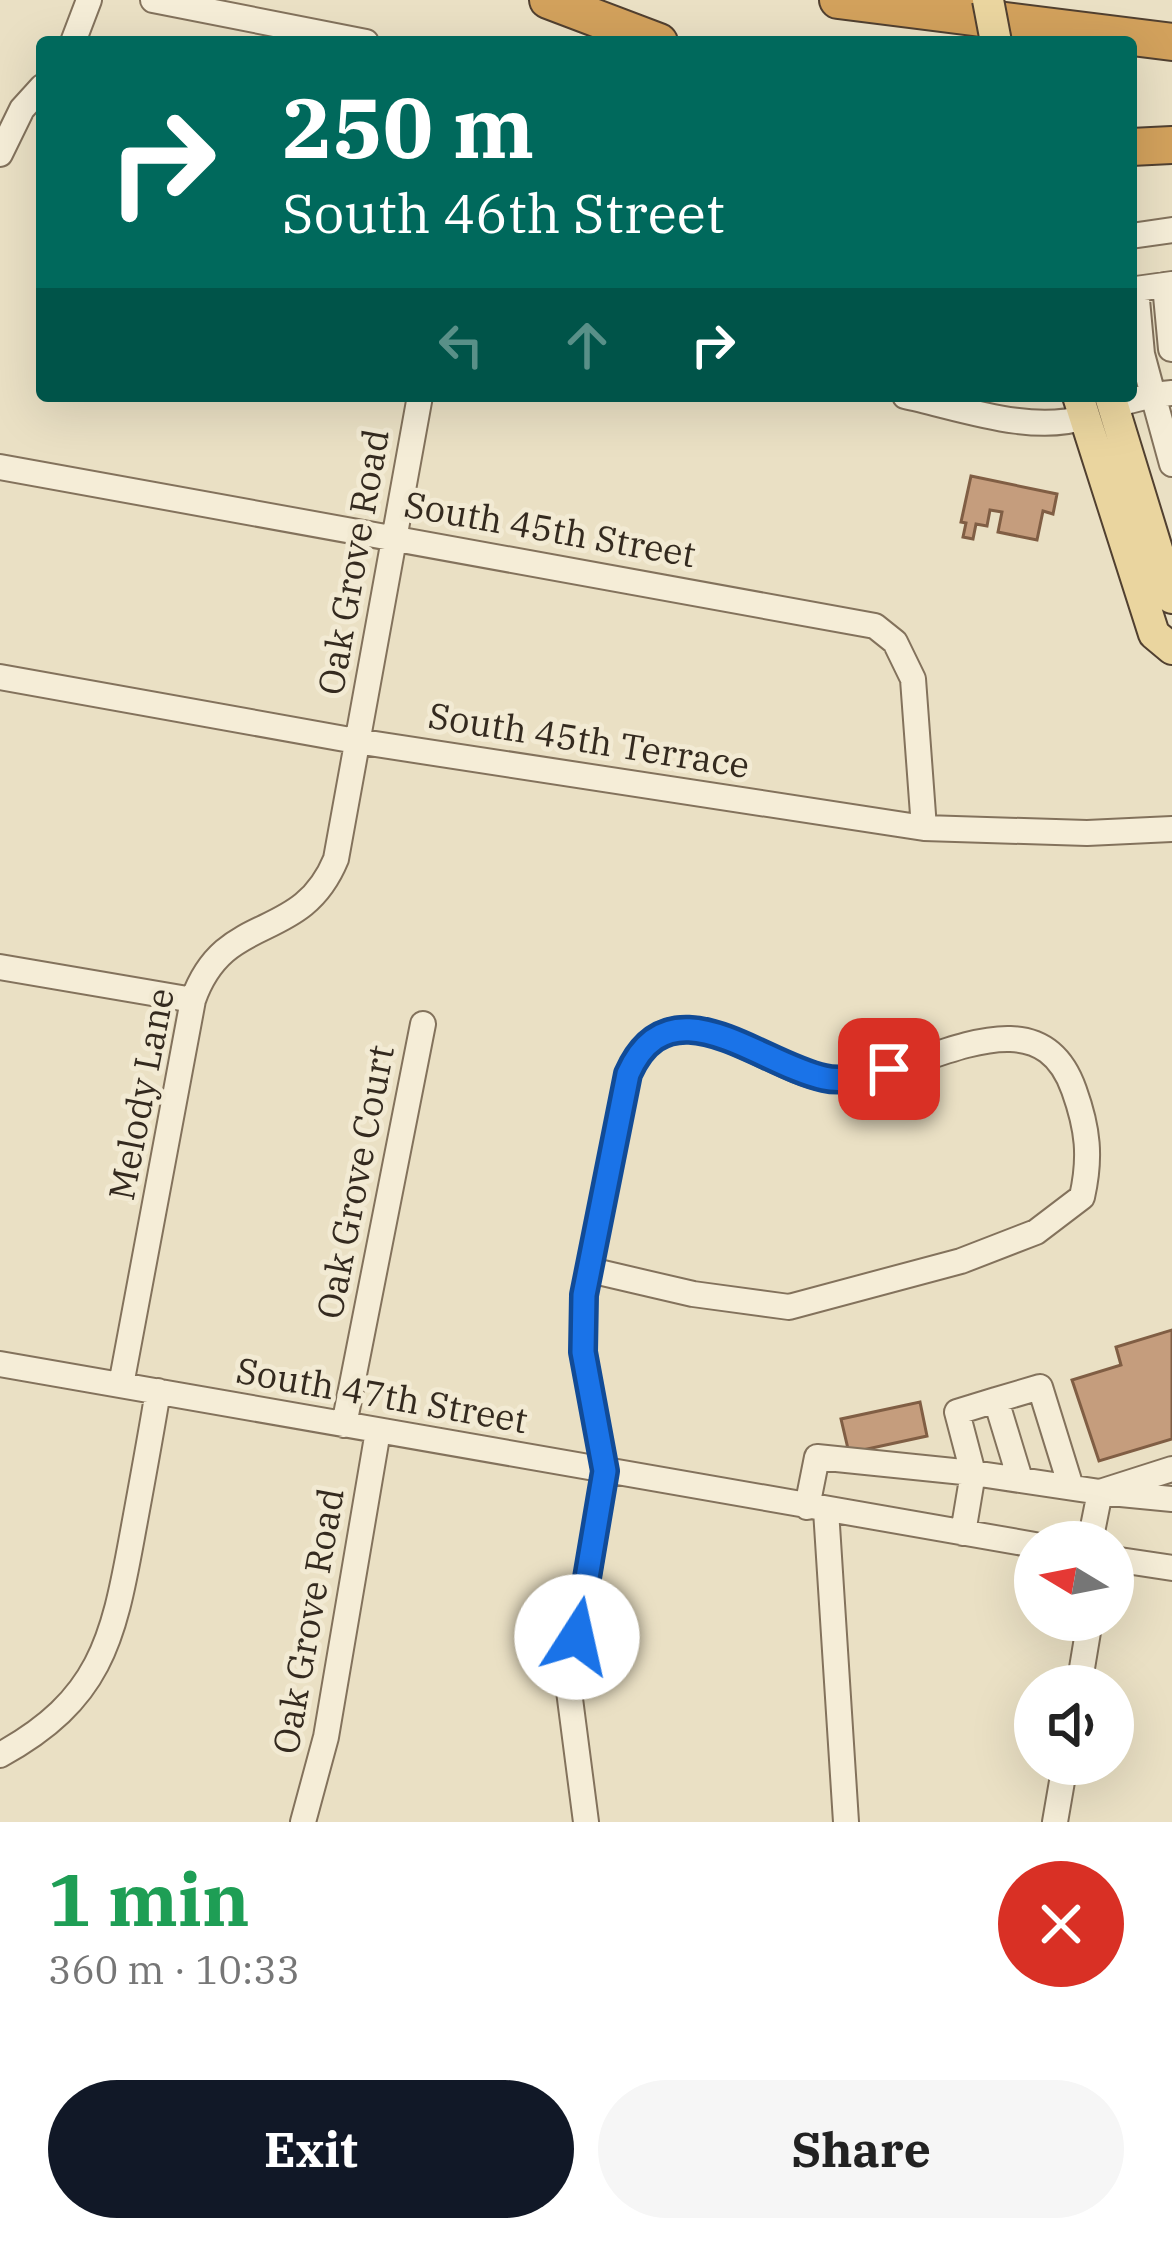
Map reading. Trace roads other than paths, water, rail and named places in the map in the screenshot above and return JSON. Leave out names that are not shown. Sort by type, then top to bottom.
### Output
[{"type":"highway","points":[[548,0],[643,36]]},
{"type":"highway","points":[[838,0],[1124,36]]},
{"type":"highway","points":[[1137,38],[1172,42]]},
{"type":"highway","points":[[1137,147],[1172,145]]},
{"type":"main road","points":[[988,0],[995,36]]},
{"type":"main road","points":[[1096,404],[1172,598]]},
{"type":"main road","points":[[1152,546],[1154,634],[1172,649]]},
{"type":"street","points":[[76,36],[89,0]]},
{"type":"street","points":[[153,0],[336,36]]},
{"type":"street","points":[[0,154],[22,109],[36,94]]},
{"type":"street","points":[[1137,235],[1172,230]]},
{"type":"street","points":[[1137,289],[1169,284],[1171,345],[1142,354]]},
{"type":"street","points":[[1137,300],[1142,354],[1163,394],[1172,464]]},
{"type":"street","name":"Oak Grove Road","points":[[356,741],[419,402]]},
{"type":"street","points":[[937,402],[1038,423],[1069,422],[1096,404]]},
{"type":"street","name":"South 45th Street","points":[[0,467],[875,626],[895,642],[913,679],[924,828]]},
{"type":"street","name":"South 45th Terrace","points":[[0,677],[356,741],[924,828],[1087,833],[1172,830]]},
{"type":"street","name":"Melody Lane","points":[[121,1385],[193,1000],[200,981],[227,946],[254,930],[282,922],[316,895],[336,859],[356,741]]},
{"type":"street","points":[[0,967],[193,1000]]},
{"type":"street","name":"Oak Grove Court","points":[[344,1425],[423,1024]]},
{"type":"street","points":[[586,1822],[569,1691],[605,1471],[583,1352],[584,1295],[628,1074],[639,1050],[680,1029],[709,1031],[828,1080],[860,1078],[997,1038],[1023,1042],[1065,1067],[1088,1136],[1090,1162],[1082,1197],[1036,1232],[961,1261],[790,1307],[693,1294],[590,1270]]},
{"type":"street","name":"South 47th Street","points":[[0,1364],[1014,1542]]},
{"type":"street","points":[[963,1533],[973,1473],[957,1412],[1040,1388],[1071,1487]]},
{"type":"street","points":[[0,1755],[24,1742],[68,1705],[98,1665],[117,1621],[158,1391]]},
{"type":"street","points":[[996,1400],[1020,1478]]},
{"type":"street","name":"Oak Grove Road","points":[[303,1822],[326,1737],[378,1431]]},
{"type":"street","points":[[846,1822],[817,1508],[818,1457],[1172,1499]]},
{"type":"street","points":[[1100,1492],[1172,1469]]},
{"type":"street","points":[[1094,1521],[1100,1492]]},
{"type":"street","points":[[1134,1562],[1172,1568]]},
{"type":"street","points":[[1055,1822],[1061,1785]]}]
